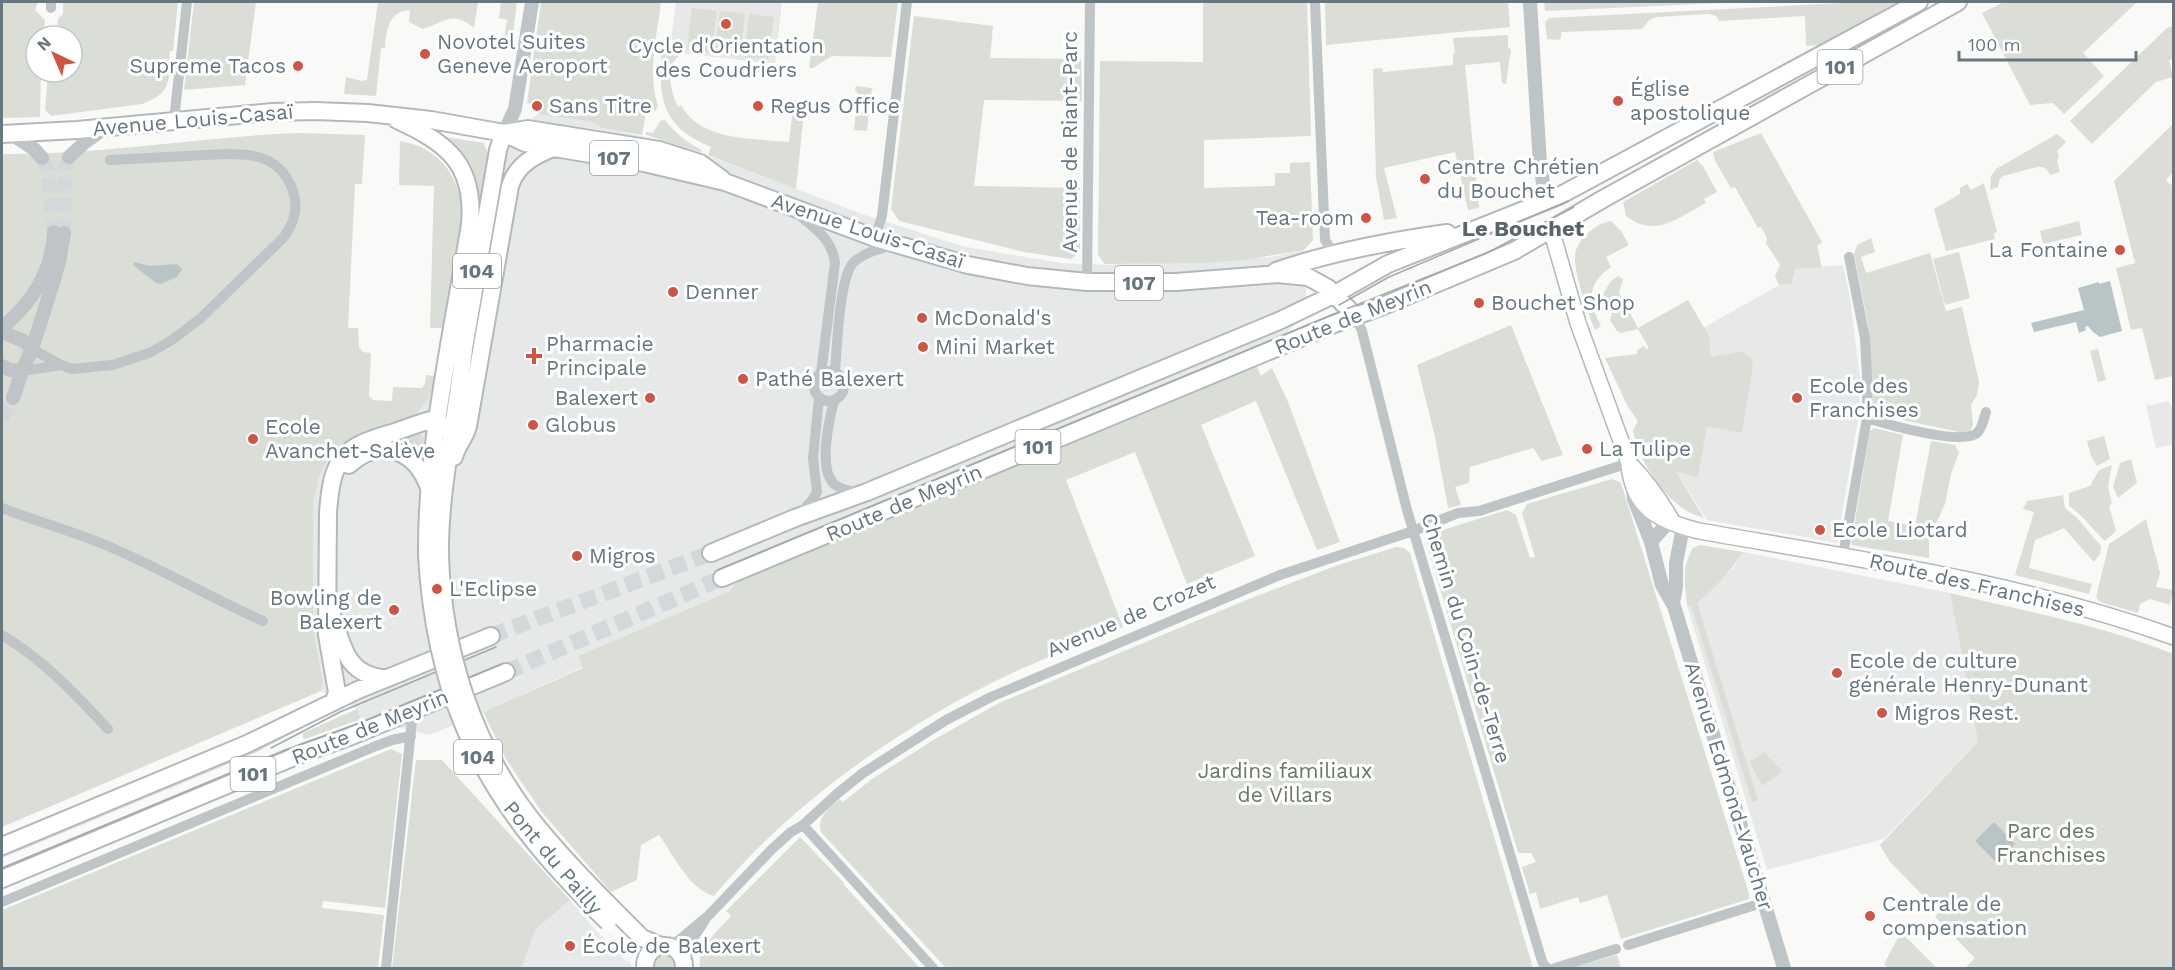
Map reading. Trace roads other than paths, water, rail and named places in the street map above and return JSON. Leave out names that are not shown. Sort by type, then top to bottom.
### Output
[{"type":"main road","name":"Route de Meyrin","points":[[711,553],[795,518],[861,494],[1281,320],[1336,295],[1381,267],[1470,230],[1546,202],[1918,2]]},
{"type":"main road","name":"Route de Meyrin","points":[[722,578],[1498,258],[1958,2]]},
{"type":"main road","name":"Avenue Louis-Casaï","points":[[6,134],[105,128],[265,112],[315,111],[385,114],[504,133],[525,143],[652,165],[725,182],[875,238],[923,253],[985,268],[1043,278],[1088,282],[1176,282],[1264,275],[1308,277],[1321,282],[1354,316]]},
{"type":"main road","name":"Avenue Louis-Casaï","points":[[385,114],[440,143],[456,159],[469,188],[470,224],[438,422]]},
{"type":"main road","name":"Avenue Louis-Casaï","points":[[504,133],[528,129],[659,150],[700,163],[725,182]]},
{"type":"main road","name":"104","points":[[439,483],[496,158],[504,133]]},
{"type":"main road","name":"104","points":[[439,483],[450,474],[457,446],[466,434],[468,426],[513,177],[526,162],[553,148]]},
{"type":"main road","points":[[1546,202],[1551,229],[1578,322],[1629,462],[1643,477],[1677,524]]},
{"type":"main road","name":"Avenue Louis-Casaï","points":[[1264,275],[1334,254],[1410,238],[1470,230]]},
{"type":"main road","points":[[331,487],[347,467],[362,455],[387,450],[398,451],[411,459],[426,478],[439,483],[444,429],[438,422],[424,422],[370,439],[352,447],[337,464],[331,487],[328,513],[327,635],[337,692],[334,701]]},
{"type":"main road","name":"104","points":[[438,422],[439,483]]},
{"type":"main road","name":"Route des Franchises","points":[[1629,462],[1632,485],[1653,515],[1677,524],[1963,579],[2088,610],[2174,637]]},
{"type":"main road","name":"Pont du Pailly","points":[[439,483],[433,555],[432,616],[440,657],[458,714],[491,782],[519,824],[552,863],[612,917]]},
{"type":"main road","points":[[328,605],[346,653],[354,667],[367,675],[387,679]]},
{"type":"main road","name":"Route de Meyrin","points":[[2,846],[247,744],[334,701],[491,636]]},
{"type":"main road","name":"Route de Meyrin","points":[[2,879],[306,752],[350,737],[506,672]]},
{"type":"main road","name":"104","points":[[612,917],[642,938],[664,946]]},
{"type":"main road","name":"104","points":[[612,917],[634,944],[645,964]]},
{"type":"main road","points":[[645,964],[652,950],[664,946],[678,951],[684,967]]},
{"type":"street","points":[[174,120],[187,2]]},
{"type":"street","points":[[504,133],[515,109],[531,2]]},
{"type":"street","points":[[875,238],[882,216],[907,2]]},
{"type":"street","name":"Avenue de Riant-Parc","points":[[1088,282],[1090,2]]},
{"type":"street","points":[[1315,2],[1325,240],[1334,254]]},
{"type":"street","points":[[1530,2],[1540,164],[1546,202]]},
{"type":"street","points":[[69,157],[85,141],[105,128]]},
{"type":"street","points":[[6,134],[34,149],[42,158]]},
{"type":"street","points":[[13,398],[32,349],[59,262],[59,233],[50,264],[39,287],[2,330],[24,341],[32,349],[72,369],[112,365],[149,353],[172,340],[201,318],[271,250],[284,237],[293,222],[296,208],[290,184],[283,173],[265,159],[241,154],[110,160]]},
{"type":"street","points":[[788,206],[824,236],[834,255],[821,373]]},
{"type":"street","points":[[835,372],[843,295],[848,272],[858,259],[896,244]]},
{"type":"street","points":[[1843,555],[1867,418],[1868,376],[1865,338],[1849,257]]},
{"type":"street","name":"Chemin du Coin-de-Terre","points":[[1354,316],[1362,331],[1413,531],[1539,950],[1545,967],[1548,969]]},
{"type":"street","points":[[2,366],[10,370],[22,371],[61,365]]},
{"type":"street","points":[[835,372],[842,379],[844,386],[841,396],[834,401],[826,402],[819,398],[813,387],[815,379],[821,373],[835,372]]},
{"type":"street","points":[[795,518],[808,505],[816,492],[813,458],[819,398]]},
{"type":"street","points":[[834,401],[830,414],[826,470],[831,480],[838,486],[861,494]]},
{"type":"street","points":[[1867,418],[1918,432],[1954,437],[1975,435],[1986,412]]},
{"type":"street","name":"Avenue de Crozet","points":[[664,946],[679,940],[708,915],[791,832],[803,825],[863,773],[923,734],[991,697],[1280,575],[1413,531],[1458,513],[1479,511],[1629,462]]},
{"type":"street","name":"Avenue Edmond-Vaucher","points":[[1632,485],[1634,500],[1651,542],[1662,585],[1673,603],[1784,969]]},
{"type":"street","points":[[2,508],[108,546],[263,621]]},
{"type":"street","points":[[1651,542],[1664,527],[1677,524]]},
{"type":"street","name":"Avenue Edmond-Vaucher","points":[[1673,603],[1676,587],[1677,524]]},
{"type":"street","points":[[2,635],[29,652],[59,678],[108,729]]},
{"type":"street","points":[[386,969],[413,711]]},
{"type":"street","name":"Route de Meyrin","points":[[2,902],[376,746],[411,736]]},
{"type":"street","points":[[803,825],[933,969]]},
{"type":"street","points":[[1628,945],[1765,902]]},
{"type":"street","name":"Avenue de Crozet","points":[[684,967],[692,940],[708,915]]},
{"type":"street","points":[[1555,969],[1616,949]]},
{"type":"tunnel","points":[[64,233],[65,169],[69,157]]},
{"type":"tunnel","points":[[42,158],[48,170],[54,232]]},
{"type":"tunnel","points":[[2,419],[13,398]]},
{"type":"tunnel","points":[[491,636],[711,553]]},
{"type":"tunnel","points":[[506,672],[722,578]]},
{"type":"tram line","points":[[1339,305],[1389,277],[1568,201]]},
{"type":"tram line","points":[[718,570],[1329,316],[1487,253],[1574,207]]},
{"type":"tram line","points":[[271,748],[340,712],[496,647]]},
{"type":"tram line","points":[[2,868],[285,750],[365,721],[502,664]]},
{"type":"place","name":"Cycle d'Orientation des Coudriers","points":[[726,24]]},
{"type":"place","name":"Novotel Suites Geneve Aeroport","points":[[425,54]]},
{"type":"place","name":"Supreme Tacos","points":[[298,66]]},
{"type":"place","name":"Église apostolique","points":[[1618,101]]},
{"type":"place","name":"Sans Titre","points":[[537,106]]},
{"type":"place","name":"Regus Office","points":[[758,106]]},
{"type":"place","name":"Centre Chrétien du Bouchet","points":[[1425,179]]},
{"type":"place","name":"Tea-room","points":[[1366,218]]},
{"type":"place","name":"La Fontaine","points":[[2120,250]]},
{"type":"place","name":"Denner","points":[[673,292]]},
{"type":"place","name":"Bouchet Shop","points":[[1479,303]]},
{"type":"place","name":"McDonald's","points":[[922,318]]},
{"type":"place","name":"Mini Market","points":[[923,347]]},
{"type":"place","name":"Pharmacie Principale","points":[[534,356]]},
{"type":"place","name":"Pathé Balexert","points":[[743,379]]},
{"type":"place","name":"Balexert","points":[[650,398]]},
{"type":"place","name":"Ecole des Franchises","points":[[1797,398]]},
{"type":"place","name":"Globus","points":[[533,425]]},
{"type":"place","name":"Ecole Avanchet-Salève","points":[[253,439]]},
{"type":"place","name":"La Tulipe","points":[[1587,449]]},
{"type":"place","name":"Ecole Liotard","points":[[1820,530]]},
{"type":"place","name":"Migros","points":[[577,556]]},
{"type":"place","name":"L'Eclipse","points":[[437,589]]},
{"type":"place","name":"Bowling de Balexert","points":[[394,610]]},
{"type":"place","name":"Ecole de culture générale Henry-Dunant","points":[[1837,673]]},
{"type":"place","name":"Migros Rest.","points":[[1882,713]]},
{"type":"place","name":"Centrale de compensation","points":[[1870,916]]},
{"type":"place","name":"École de Balexert","points":[[570,946]]},
{"type":"district","name":"Le Bouchet","points":[[1523,228]]},
{"type":"park label","name":"Jardins familiaux de Villars","points":[[1285,783]]},
{"type":"park label","name":"Parc des Franchises","points":[[2051,843]]}]
